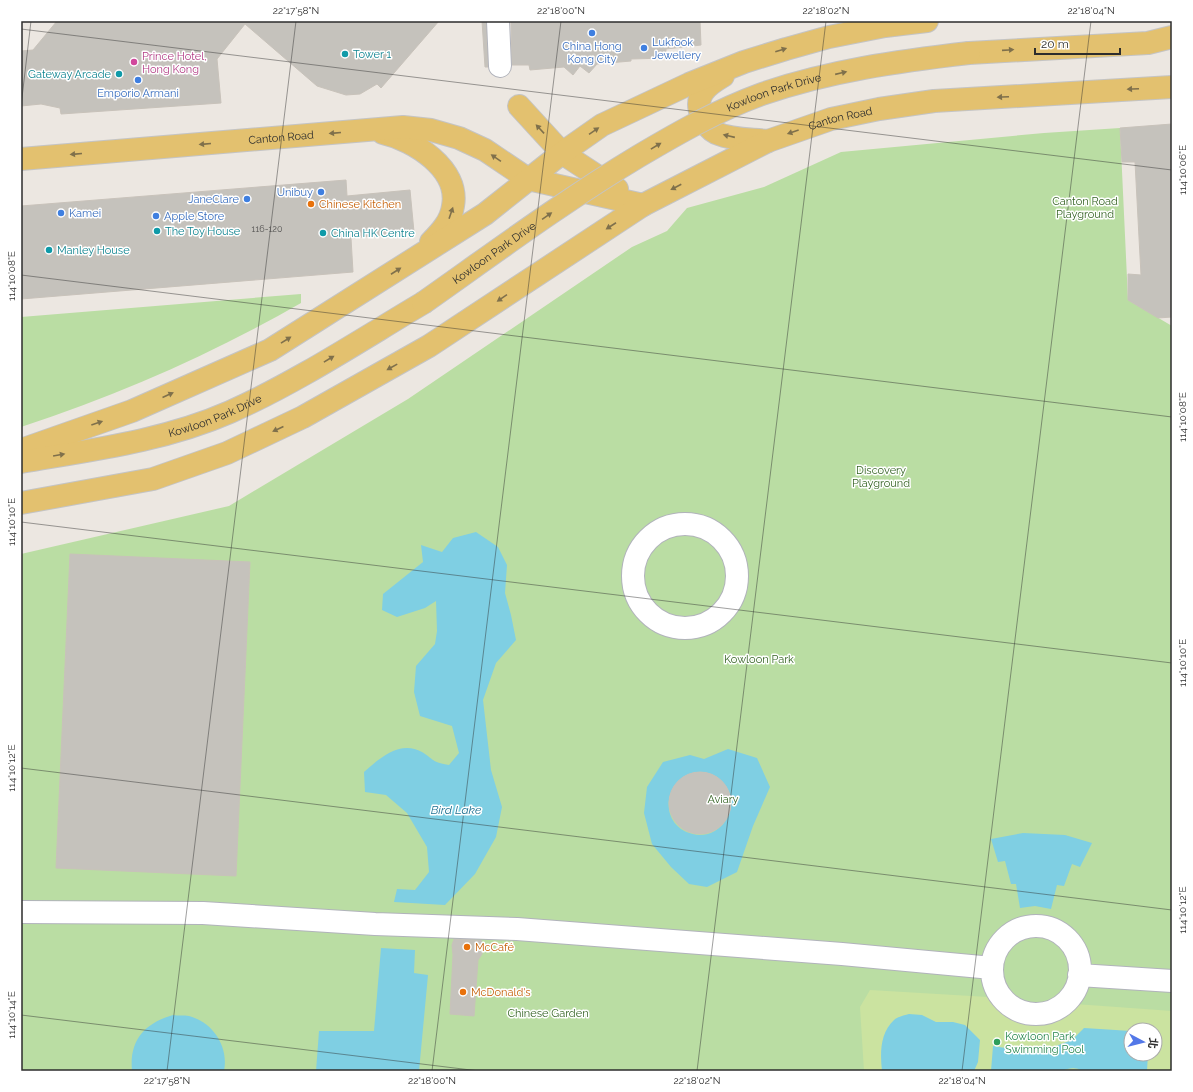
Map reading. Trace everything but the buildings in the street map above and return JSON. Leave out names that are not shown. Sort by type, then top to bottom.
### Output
[{"type":"main road","points":[[21,450],[132,411],[270,350],[486,214],[562,153],[602,125],[689,84],[744,62],[829,37],[885,26],[927,21]]},
{"type":"main road","name":"Kowloon Park Drive","points":[[21,462],[140,441],[169,433],[229,412],[295,379],[423,303],[597,182],[664,142],[719,112],[762,94],[852,71],[906,60],[969,53],[1148,43],[1172,37]]},
{"type":"main road","points":[[744,62],[705,89],[699,99],[699,110],[703,121],[714,132],[731,137],[768,140]]},
{"type":"main road","name":"Canton Road","points":[[21,159],[403,127],[431,130],[459,138],[485,150],[528,180],[643,205],[768,140],[831,119],[879,109],[934,101],[1172,87]]},
{"type":"main road","points":[[21,503],[153,479],[227,453],[303,417],[429,346],[643,205],[562,153],[519,106]]},
{"type":"main road","points":[[374,130],[389,134],[419,148],[443,170],[450,180],[454,205],[450,217],[444,228],[420,255]]},
{"type":"street","points":[[498,21],[500,66]]},
{"type":"street","points":[[686,523],[703,526],[718,534],[730,548],[736,563],[737,581],[733,598],[723,612],[709,623],[693,629],[675,629],[659,622],[645,611],[636,596],[632,579],[634,562],[642,546],[654,534],[669,526],[686,523]]},
{"type":"street","points":[[21,912],[203,913],[375,924],[481,927],[810,952],[992,968]]},
{"type":"street","points":[[1040,926],[1053,930],[1065,937],[1074,948],[1079,961],[1079,975],[1076,987],[1069,999],[1060,1007],[1048,1012],[1035,1014],[1022,1011],[1009,1005],[1000,994],[994,982],[992,968],[995,954],[1002,942],[1012,933],[1026,927],[1040,926]]},
{"type":"street","points":[[1079,975],[1172,981]]},
{"type":"green space","name":"Kowloon Park","points":[[1120,128],[1128,300],[1172,326],[1172,1071],[21,1071],[21,554],[229,506],[408,399],[632,247],[667,231],[687,208],[764,187],[841,152],[1044,133]]},
{"type":"green space","points":[[301,294],[301,303],[233,340],[130,387],[21,427],[21,317]]},
{"type":"green space","name":"Kowloon Park Swimming Pool","points":[[870,990],[988,997],[1008,1016],[1019,1022],[1030,1024],[1041,1024],[1052,1021],[1064,1014],[1075,1004],[1172,1011],[1172,1071],[864,1071],[860,1007]]},
{"type":"water","name":"Bird Lake","points":[[476,532],[498,547],[507,565],[505,593],[516,640],[496,663],[483,700],[491,770],[502,807],[496,837],[475,874],[445,905],[394,902],[397,889],[415,890],[429,872],[427,847],[407,813],[386,795],[365,792],[364,772],[384,756],[398,749],[414,749],[422,752],[436,762],[449,765],[459,753],[452,726],[420,716],[414,692],[416,666],[435,644],[437,631],[436,601],[425,608],[397,617],[382,610],[383,594],[423,562],[421,545],[442,552],[453,538]]},
{"type":"water","points":[[728,749],[757,758],[770,787],[753,826],[737,872],[707,887],[689,884],[671,867],[652,844],[644,813],[647,787],[663,762],[690,755],[704,759]],"holes":[[[701,772],[710,774],[717,778],[728,789],[731,804],[729,812],[723,824],[711,833],[700,835],[686,832],[677,825],[671,816],[669,805],[671,794],[677,784],[687,776]]]},
{"type":"water","points":[[1023,833],[1065,835],[1092,843],[1080,867],[1072,864],[1064,886],[1057,885],[1051,909],[1035,906],[1020,908],[1016,884],[1011,884],[1005,861],[998,862],[991,839]]},
{"type":"water","points":[[381,948],[415,950],[414,973],[428,975],[419,1071],[316,1071],[319,1031],[374,1031]]},
{"type":"water","points":[[909,1014],[922,1015],[936,1022],[953,1022],[965,1025],[980,1040],[978,1062],[974,1071],[882,1071],[881,1050],[886,1031],[895,1019]]},
{"type":"water","points":[[173,1015],[189,1016],[198,1019],[212,1030],[224,1053],[224,1071],[132,1071],[133,1050],[141,1034],[154,1023]]},
{"type":"water","points":[[1084,1028],[1123,1030],[1123,1062],[1148,1062],[1147,1071],[1082,1071],[1072,1068],[1062,1071],[991,1071],[993,1046],[1037,1053],[1072,1040]]},
{"type":"place","name":"China Hong Kong City","points":[[592,33]]},
{"type":"place","name":"Lukfook Jewellery","points":[[644,48]]},
{"type":"place","name":"Tower 1","points":[[345,54]]},
{"type":"place","name":"Prince Hotel, Hong Kong","points":[[134,62]]},
{"type":"place","name":"Gateway Arcade","points":[[119,74]]},
{"type":"place","name":"Emporio Armani","points":[[138,80]]},
{"type":"place","name":"Unibuy","points":[[321,192]]},
{"type":"place","name":"JaneClare","points":[[247,199]]},
{"type":"place","name":"Chinese Kitchen","points":[[311,204]]},
{"type":"place","name":"Kamei","points":[[61,213]]},
{"type":"place","name":"Apple Store","points":[[156,216]]},
{"type":"place","name":"The Toy House","points":[[157,231]]},
{"type":"place","name":"China HK Centre","points":[[323,233]]},
{"type":"place","name":"Manley House","points":[[49,250]]},
{"type":"place","name":"McCafé","points":[[467,947]]},
{"type":"place","name":"McDonald's","points":[[463,992]]},
{"type":"place","name":"Kowloon Park Swimming Pool","points":[[997,1042]]},
{"type":"park label","name":"Canton Road Playground","points":[[1085,207]]},
{"type":"park label","name":"Discovery Playground","points":[[881,476]]},
{"type":"park label","name":"Aviary","points":[[723,799]]},
{"type":"park label","name":"Chinese Garden","points":[[548,1013]]}]
